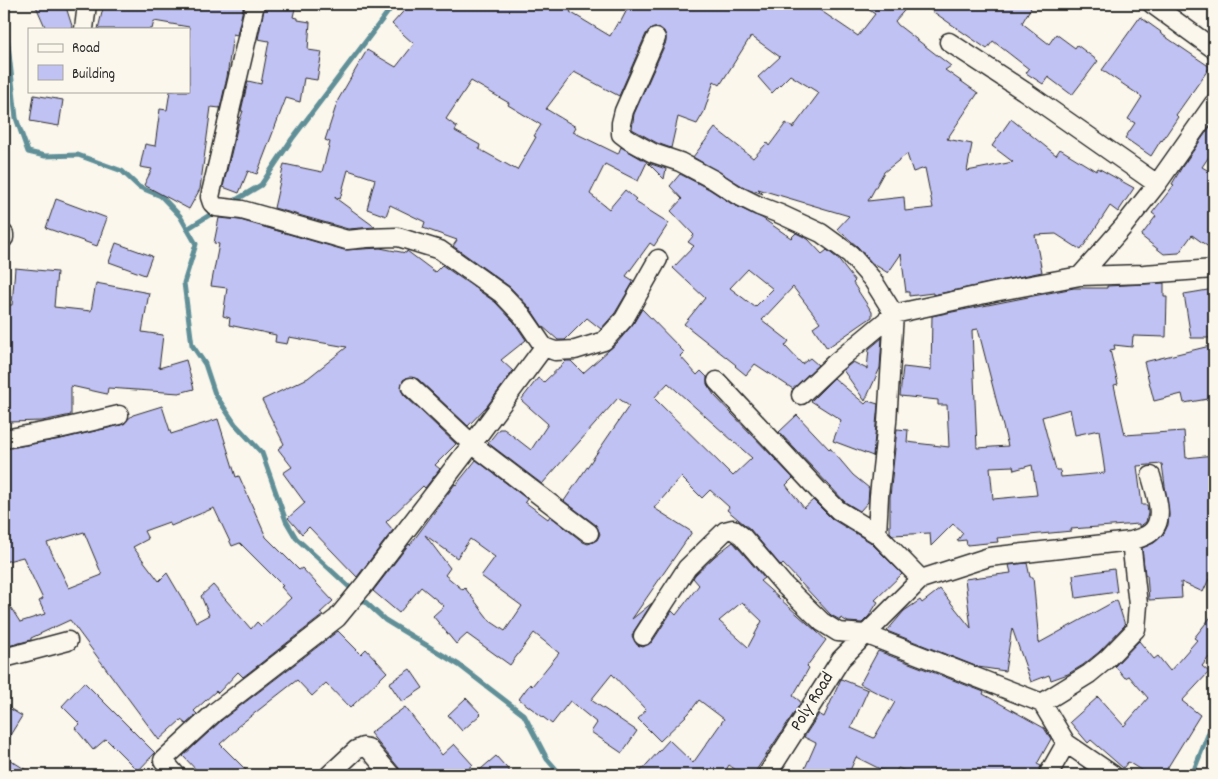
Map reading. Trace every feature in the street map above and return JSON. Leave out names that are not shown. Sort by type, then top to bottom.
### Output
[{"type":"street","points":[[84,28],[87,4]]},
{"type":"street","points":[[255,4],[210,196],[212,203],[216,207],[242,210],[347,240],[398,237],[440,250],[502,294],[522,315],[544,347],[555,351],[576,350],[604,341],[624,319],[658,259]]},
{"type":"street","points":[[1152,4],[1214,49]]},
{"type":"street","points":[[656,38],[624,111],[621,134],[653,153],[680,162],[752,203],[821,233],[850,254],[872,279],[894,314],[877,534]]},
{"type":"street","points":[[949,42],[1157,184]]},
{"type":"street","points":[[1080,276],[1123,227],[1157,184],[1214,103]]},
{"type":"street","points":[[801,395],[835,363],[894,314],[994,292],[1080,276],[1214,269]]},
{"type":"street","points":[[176,775],[163,760],[215,712],[337,618],[472,444],[544,347]]},
{"type":"street","points":[[717,381],[818,491],[838,510],[877,534],[922,579],[989,557],[1131,541],[1150,533],[1157,522],[1159,509],[1150,476]]},
{"type":"street","points":[[411,387],[472,444],[590,533]]},
{"type":"street","points":[[4,439],[119,415]]},
{"type":"street","points":[[643,636],[687,568],[724,531],[733,529],[742,536],[784,585],[822,622],[838,632],[865,634],[1042,703],[1066,743],[1113,775]]},
{"type":"street","points":[[1042,703],[1089,674],[1106,660],[1136,629],[1138,605],[1131,541]]},
{"type":"street","name":"Poly Road","points":[[767,775],[841,659],[922,579]]},
{"type":"street","points":[[4,658],[68,641]]},
{"type":"street","points":[[1048,775],[1066,743]]},
{"type":"street","points":[[329,775],[356,750],[363,747],[368,748],[391,775]]},
{"type":"building","points":[[35,4],[65,4],[73,28],[46,28]]},
{"type":"building","points":[[104,4],[244,4],[237,35],[233,34],[227,77],[220,108],[211,107],[200,189],[189,209],[144,185],[152,169],[140,167],[145,144],[155,146],[160,109],[167,110],[170,92],[190,92],[190,28],[154,21],[152,28],[98,28]]},
{"type":"building","points":[[265,4],[296,4],[293,17],[310,22],[308,50],[322,52],[317,80],[304,78],[300,102],[286,98],[257,174],[248,171],[239,193],[223,187],[243,111],[241,111],[248,81],[261,84],[269,41],[258,39]]},
{"type":"building","points":[[410,4],[565,4],[572,9],[570,12],[610,36],[618,22],[620,23],[630,4],[811,4],[858,36],[875,14],[860,4],[910,4],[895,21],[898,25],[951,66],[945,70],[978,93],[947,139],[972,144],[967,171],[1013,162],[992,146],[1011,119],[1056,155],[1060,149],[1096,171],[1098,168],[1134,188],[1118,212],[1110,206],[1081,250],[1056,234],[1035,235],[1042,272],[933,295],[933,293],[909,296],[909,292],[906,292],[901,254],[888,273],[872,263],[858,247],[837,229],[849,216],[758,189],[763,194],[744,187],[693,157],[715,128],[753,158],[767,143],[769,146],[786,123],[793,128],[819,93],[790,75],[772,93],[758,77],[780,57],[751,36],[720,85],[714,81],[704,112],[697,124],[678,117],[671,148],[657,143],[632,129],[634,114],[666,42],[664,31],[660,28],[654,28],[646,34],[619,96],[574,72],[546,109],[576,127],[573,132],[618,154],[621,147],[647,162],[638,181],[605,164],[590,194],[609,209],[625,190],[636,199],[634,201],[669,223],[654,246],[650,243],[626,276],[634,281],[615,313],[601,329],[587,318],[565,340],[558,340],[542,326],[530,308],[510,287],[453,246],[457,240],[423,228],[425,222],[390,205],[386,216],[367,209],[375,179],[348,170],[340,199],[334,197],[375,227],[348,229],[274,208],[284,164],[322,172],[330,142],[325,140],[338,100],[367,50],[396,67],[414,44],[392,24]],"holes":[[[471,81],[509,103],[508,105],[541,125],[517,170],[479,149],[480,145],[455,131],[457,127],[446,119]],[[907,154],[913,172],[925,168],[933,208],[905,211],[904,197],[868,201],[884,172]]]},
{"type":"building","points":[[922,4],[1033,4],[1022,23],[1049,44],[1056,34],[1075,48],[1077,45],[1098,61],[1072,95],[1048,77],[1043,84],[1026,73],[1029,69],[993,41],[987,49]]},
{"type":"building","points":[[1140,17],[1210,67],[1176,115],[1178,117],[1151,156],[1125,138],[1135,123],[1128,119],[1142,97],[1102,70]]},
{"type":"building","points":[[34,95],[63,100],[59,126],[30,121]]},
{"type":"building","points":[[1214,121],[1214,149],[1202,167],[1214,174],[1214,251],[1192,235],[1179,253],[1164,254],[1141,236],[1156,216],[1152,213],[1174,185],[1172,184],[1182,167]]},
{"type":"building","points":[[648,163],[666,169],[664,179]]},
{"type":"building","points":[[680,174],[732,204],[762,218],[791,238],[796,233],[808,239],[822,254],[827,250],[837,258],[855,281],[853,283],[872,312],[872,317],[827,348],[813,327],[820,322],[793,287],[762,320],[789,341],[785,346],[802,364],[810,358],[818,365],[793,389],[755,364],[746,375],[684,324],[705,298],[673,268],[694,246],[688,242],[694,235],[671,211],[682,199],[670,186]],"holes":[[[748,269],[773,289],[755,307],[730,288]]]},
{"type":"building","points":[[56,199],[107,218],[97,246],[46,228]]},
{"type":"building","points":[[219,218],[240,220],[344,250],[380,248],[406,253],[407,251],[435,272],[442,265],[495,302],[514,322],[526,340],[501,360],[513,371],[487,406],[468,426],[418,379],[408,377],[403,380],[401,390],[404,395],[456,444],[435,465],[440,469],[425,488],[423,486],[386,522],[393,530],[357,577],[309,527],[302,534],[288,518],[305,503],[283,473],[292,467],[278,449],[284,444],[262,400],[308,378],[347,347],[289,337],[287,344],[275,342],[276,335],[229,325],[230,318],[223,316],[227,288],[211,286],[219,244],[214,243]]},
{"type":"building","points":[[116,243],[152,256],[145,275],[109,262]]},
{"type":"building","points":[[15,268],[57,272],[54,307],[91,311],[96,283],[149,293],[142,332],[163,335],[159,368],[186,360],[194,389],[179,393],[108,388],[107,394],[71,386],[71,415],[42,421],[9,422],[8,375],[4,375],[4,335],[6,336],[8,305],[12,305]]},
{"type":"building","points":[[1164,283],[1164,297],[1167,297],[1166,337],[1133,336],[1132,347],[1114,345],[1115,349],[1110,350],[1118,384],[1114,385],[1125,435],[1184,431],[1186,458],[1214,455],[1214,568],[1203,592],[1181,582],[1182,598],[1149,600],[1142,548],[1154,543],[1163,535],[1168,525],[1169,515],[1162,464],[1137,466],[1142,505],[1147,505],[1148,513],[1146,522],[1139,527],[1139,524],[1071,529],[1072,531],[997,538],[998,542],[967,545],[966,540],[957,541],[963,533],[953,524],[931,546],[930,533],[893,535],[890,532],[890,497],[897,429],[908,430],[907,442],[949,447],[947,405],[938,405],[938,400],[900,396],[903,367],[931,370],[932,316],[1074,288],[1107,288],[1107,286]],"holes":[[[978,329],[1007,442],[1008,446],[977,448],[972,330]],[[1070,409],[1075,435],[1099,430],[1105,473],[1061,477],[1060,470],[1056,470],[1042,417]],[[1032,465],[1037,495],[993,499],[990,467],[1013,466],[1014,470]]]},
{"type":"building","points":[[1214,289],[1214,338],[1191,338],[1184,294]]},
{"type":"building","points":[[642,309],[684,352],[680,356],[697,375],[701,371],[707,377],[707,384],[714,395],[793,478],[786,485],[804,508],[813,500],[832,519],[870,542],[902,574],[875,600],[878,602],[862,623],[848,622],[841,618],[840,620],[831,615],[783,564],[781,566],[750,529],[727,510],[729,507],[710,490],[702,498],[681,477],[654,508],[692,532],[632,619],[652,603],[632,636],[637,645],[643,647],[652,642],[672,611],[676,615],[699,585],[693,578],[695,575],[733,542],[764,578],[760,581],[826,640],[807,666],[809,668],[793,696],[800,701],[800,704],[753,775],[743,775],[729,765],[723,775],[637,775],[669,740],[693,763],[724,719],[699,700],[689,713],[660,741],[638,719],[646,710],[612,674],[591,700],[637,731],[622,753],[591,732],[597,723],[570,701],[552,724],[519,699],[530,684],[532,686],[559,653],[534,633],[510,665],[467,634],[456,644],[433,616],[444,606],[421,587],[399,613],[373,591],[455,484],[476,460],[527,499],[525,502],[548,519],[550,516],[583,542],[588,544],[597,540],[600,534],[596,525],[564,501],[629,406],[618,398],[542,484],[488,443],[499,429],[504,429],[531,450],[548,424],[521,400],[538,378],[544,382],[566,361],[571,361],[583,373],[617,343],[633,324]],"holes":[[[668,383],[752,458],[733,476],[654,398]],[[425,535],[457,558],[470,539],[495,557],[481,576],[522,606],[505,631],[490,621],[465,588],[463,590],[445,575],[450,568]],[[742,602],[762,621],[748,647],[719,621]]]},
{"type":"building","points":[[882,338],[880,368],[865,401],[843,370],[853,362],[867,369],[869,349]]},
{"type":"building","points":[[1214,345],[1214,398],[1184,403],[1182,394],[1154,401],[1144,362]]},
{"type":"building","points":[[834,378],[865,404],[868,401],[878,404],[873,456],[833,441],[841,420],[811,401]]},
{"type":"building","points":[[162,406],[171,434],[218,419],[236,477],[239,476],[266,537],[299,570],[302,568],[333,601],[320,613],[323,615],[243,677],[238,672],[218,693],[216,691],[194,711],[197,714],[186,724],[181,720],[159,740],[70,620],[31,638],[31,640],[4,647],[4,597],[20,622],[45,614],[39,601],[43,599],[23,557],[4,562],[4,449],[61,439],[121,425],[133,415]],"holes":[[[214,508],[232,546],[240,543],[283,586],[281,587],[291,598],[261,626],[257,622],[251,629],[213,585],[201,596],[209,615],[196,622],[167,573],[159,581],[133,547],[148,539],[144,531],[169,522],[171,526]],[[84,532],[102,575],[69,588],[47,543]]]},
{"type":"building","points":[[797,415],[830,450],[830,448],[853,475],[869,488],[868,502],[860,511],[845,502],[779,432]]},
{"type":"building","points":[[1027,563],[1030,577],[1033,577],[1039,643],[1117,600],[1125,625],[1099,652],[1068,674],[1051,680],[1049,675],[1031,682],[1012,628],[1005,671],[978,667],[887,631],[904,611],[920,600],[922,603],[940,589],[971,628],[965,579],[1011,573],[1009,565]]},
{"type":"building","points":[[1114,569],[1117,592],[1076,598],[1073,575]]},
{"type":"building","points":[[1214,613],[1214,651],[1202,666],[1209,672],[1182,701],[1200,715],[1163,775],[1149,775],[1128,762],[1123,768],[1091,740],[1088,743],[1070,722],[1098,697],[1124,726],[1148,698],[1129,676],[1125,678],[1115,666],[1139,641],[1154,659],[1158,656],[1170,671],[1197,640],[1194,638]]},
{"type":"building","points":[[338,631],[361,654],[366,649],[387,672],[350,708],[326,683],[312,696],[297,680],[237,727],[220,744],[251,775],[201,775],[183,756],[222,720]]},
{"type":"building","points":[[878,651],[984,692],[983,694],[1044,728],[1051,739],[1037,764],[1041,766],[1037,775],[915,775],[898,768],[894,775],[892,775],[856,757],[848,775],[802,775],[816,743],[804,737],[819,714],[824,717],[841,679],[868,690],[851,728],[874,738],[895,702],[860,684]]},
{"type":"building","points":[[410,669],[423,688],[402,702],[389,683]]},
{"type":"building","points":[[84,682],[155,753],[138,771],[106,739],[93,750],[75,728],[80,724],[62,706]]},
{"type":"building","points":[[466,698],[481,714],[462,731],[448,715]]},
{"type":"building","points":[[4,705],[22,716],[4,745]]},
{"type":"building","points":[[405,707],[442,755],[454,744],[473,765],[461,775],[403,775],[370,733]]},
{"type":"building","points":[[4,756],[34,775],[4,775]]},
{"type":"building","points":[[496,756],[513,775],[474,775]]},
{"type":"waterway","points":[[231,203],[261,185],[292,139],[394,4]]},
{"type":"waterway","points":[[4,34],[7,35],[16,118],[28,152],[45,156],[78,155],[122,171],[139,187],[161,196],[180,216],[196,244],[184,283],[192,345],[205,364],[215,394],[235,424],[262,453],[286,521],[296,538],[385,620],[459,665],[524,715],[547,759],[561,775]]},
{"type":"waterway","points":[[187,229],[216,211]]},
{"type":"waterway","points":[[1192,775],[1214,720]]}]
